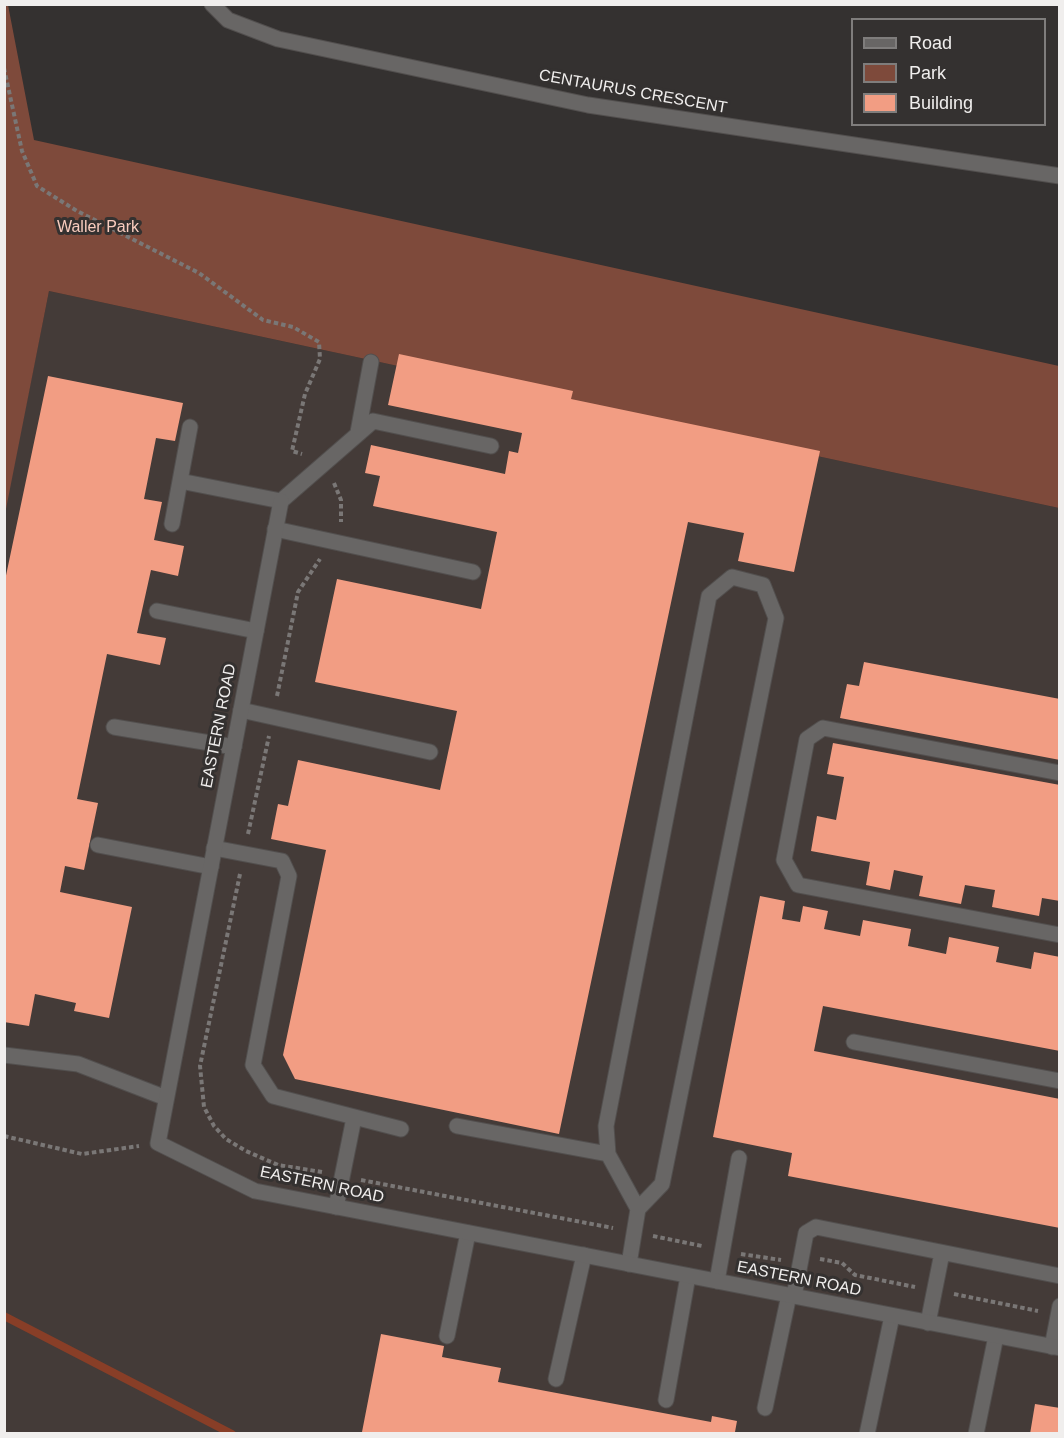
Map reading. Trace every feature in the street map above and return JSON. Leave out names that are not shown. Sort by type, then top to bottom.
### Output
[{"type":"street","name":"CENTAURUS CRESCENT","points":[[212,4],[228,20],[278,39],[588,105],[1059,176]]},
{"type":"street","points":[[358,432],[371,362]]},
{"type":"street","points":[[180,481],[281,501],[373,421],[491,446]]},
{"type":"street","points":[[172,524],[190,427]]},
{"type":"street","name":"EASTERN ROAD","points":[[281,501],[158,1143],[255,1191],[1056,1347]]},
{"type":"street","points":[[275,529],[473,572]]},
{"type":"street","points":[[629,1264],[638,1209],[662,1184],[776,618],[763,585],[732,577],[709,596],[606,1126],[608,1154],[638,1209]]},
{"type":"street","points":[[157,611],[256,631]]},
{"type":"street","points":[[241,710],[430,752]]},
{"type":"street","points":[[114,727],[234,747]]},
{"type":"street","points":[[1059,773],[823,728],[807,739],[784,860],[798,885],[1059,935]]},
{"type":"street","points":[[98,845],[211,867]]},
{"type":"street","points":[[214,848],[282,861],[289,876],[253,1065],[273,1096],[401,1129]]},
{"type":"street","points":[[854,1042],[1059,1081]]},
{"type":"street","points":[[4,1055],[78,1064],[166,1098]]},
{"type":"street","points":[[336,1207],[354,1118]]},
{"type":"street","points":[[457,1126],[608,1154]]},
{"type":"street","points":[[717,1281],[739,1158]]},
{"type":"street","points":[[765,1408],[806,1233],[816,1227],[1059,1276]]},
{"type":"street","points":[[447,1336],[468,1233]]},
{"type":"street","points":[[928,1323],[942,1253]]},
{"type":"street","points":[[556,1380],[584,1255]]},
{"type":"street","points":[[666,1400],[688,1276]]},
{"type":"street","points":[[1056,1347],[1059,1311]]},
{"type":"street","points":[[867,1434],[892,1316]]},
{"type":"street","points":[[976,1434],[996,1336]]},
{"type":"path","points":[[4,68],[22,151],[37,186],[77,211],[199,273],[263,320],[293,327],[319,342],[320,358],[304,394],[292,451],[302,454],[319,467],[336,485],[341,500],[340,525],[334,542],[307,575],[298,592],[200,1066],[204,1107],[214,1126],[226,1139],[278,1165],[774,1260],[786,1261],[802,1255],[842,1263],[855,1275],[1059,1311]]},
{"type":"path","points":[[4,1136],[82,1154],[158,1143]]},
{"type":"shaded area","points":[[49,291],[1059,508],[1059,1433],[5,1434],[4,514]]},
{"type":"green space","name":"Waller Park","points":[[5,5],[8,5],[34,140],[1059,366],[1059,508],[49,291],[5,514]]},
{"type":"building","points":[[399,354],[573,391],[571,399],[820,451],[794,572],[738,561],[744,533],[688,522],[559,1134],[295,1079],[283,1055],[326,850],[271,839],[278,804],[288,806],[298,760],[440,790],[457,711],[315,682],[337,579],[481,609],[497,532],[373,506],[380,476],[365,473],[371,445],[505,474],[509,451],[518,453],[522,433],[388,405]]},
{"type":"building","points":[[48,376],[183,403],[175,441],[156,438],[144,499],[162,502],[154,540],[184,546],[178,576],[151,570],[137,633],[166,638],[160,665],[107,654],[77,799],[98,803],[84,870],[65,866],[60,892],[132,907],[109,1018],[74,1011],[76,1003],[35,994],[29,1026],[4,1022],[4,585]]},
{"type":"building","points":[[864,662],[1060,699],[1060,760],[840,718],[847,684],[859,686]]},
{"type":"building","points":[[833,743],[1060,785],[1060,901],[1042,898],[1039,916],[992,907],[995,890],[965,885],[961,904],[919,896],[923,876],[894,870],[890,890],[866,885],[870,862],[811,851],[817,816],[836,820],[844,777],[827,774]]},
{"type":"building","points":[[760,896],[785,901],[782,919],[800,922],[803,906],[828,911],[824,929],[860,936],[863,920],[911,929],[908,946],[946,954],[949,937],[999,947],[996,962],[1031,969],[1034,952],[1060,957],[1060,1051],[823,1006],[814,1051],[1060,1099],[1060,1228],[788,1176],[792,1153],[713,1137]]},
{"type":"building","points":[[381,1334],[444,1346],[442,1357],[501,1368],[498,1382],[711,1422],[712,1416],[737,1421],[735,1432],[739,1434],[362,1432]]},
{"type":"building","points":[[1035,1404],[1060,1408],[1060,1434],[1030,1434]]},
{"type":"waterway","points":[[4,1316],[232,1434]]}]
